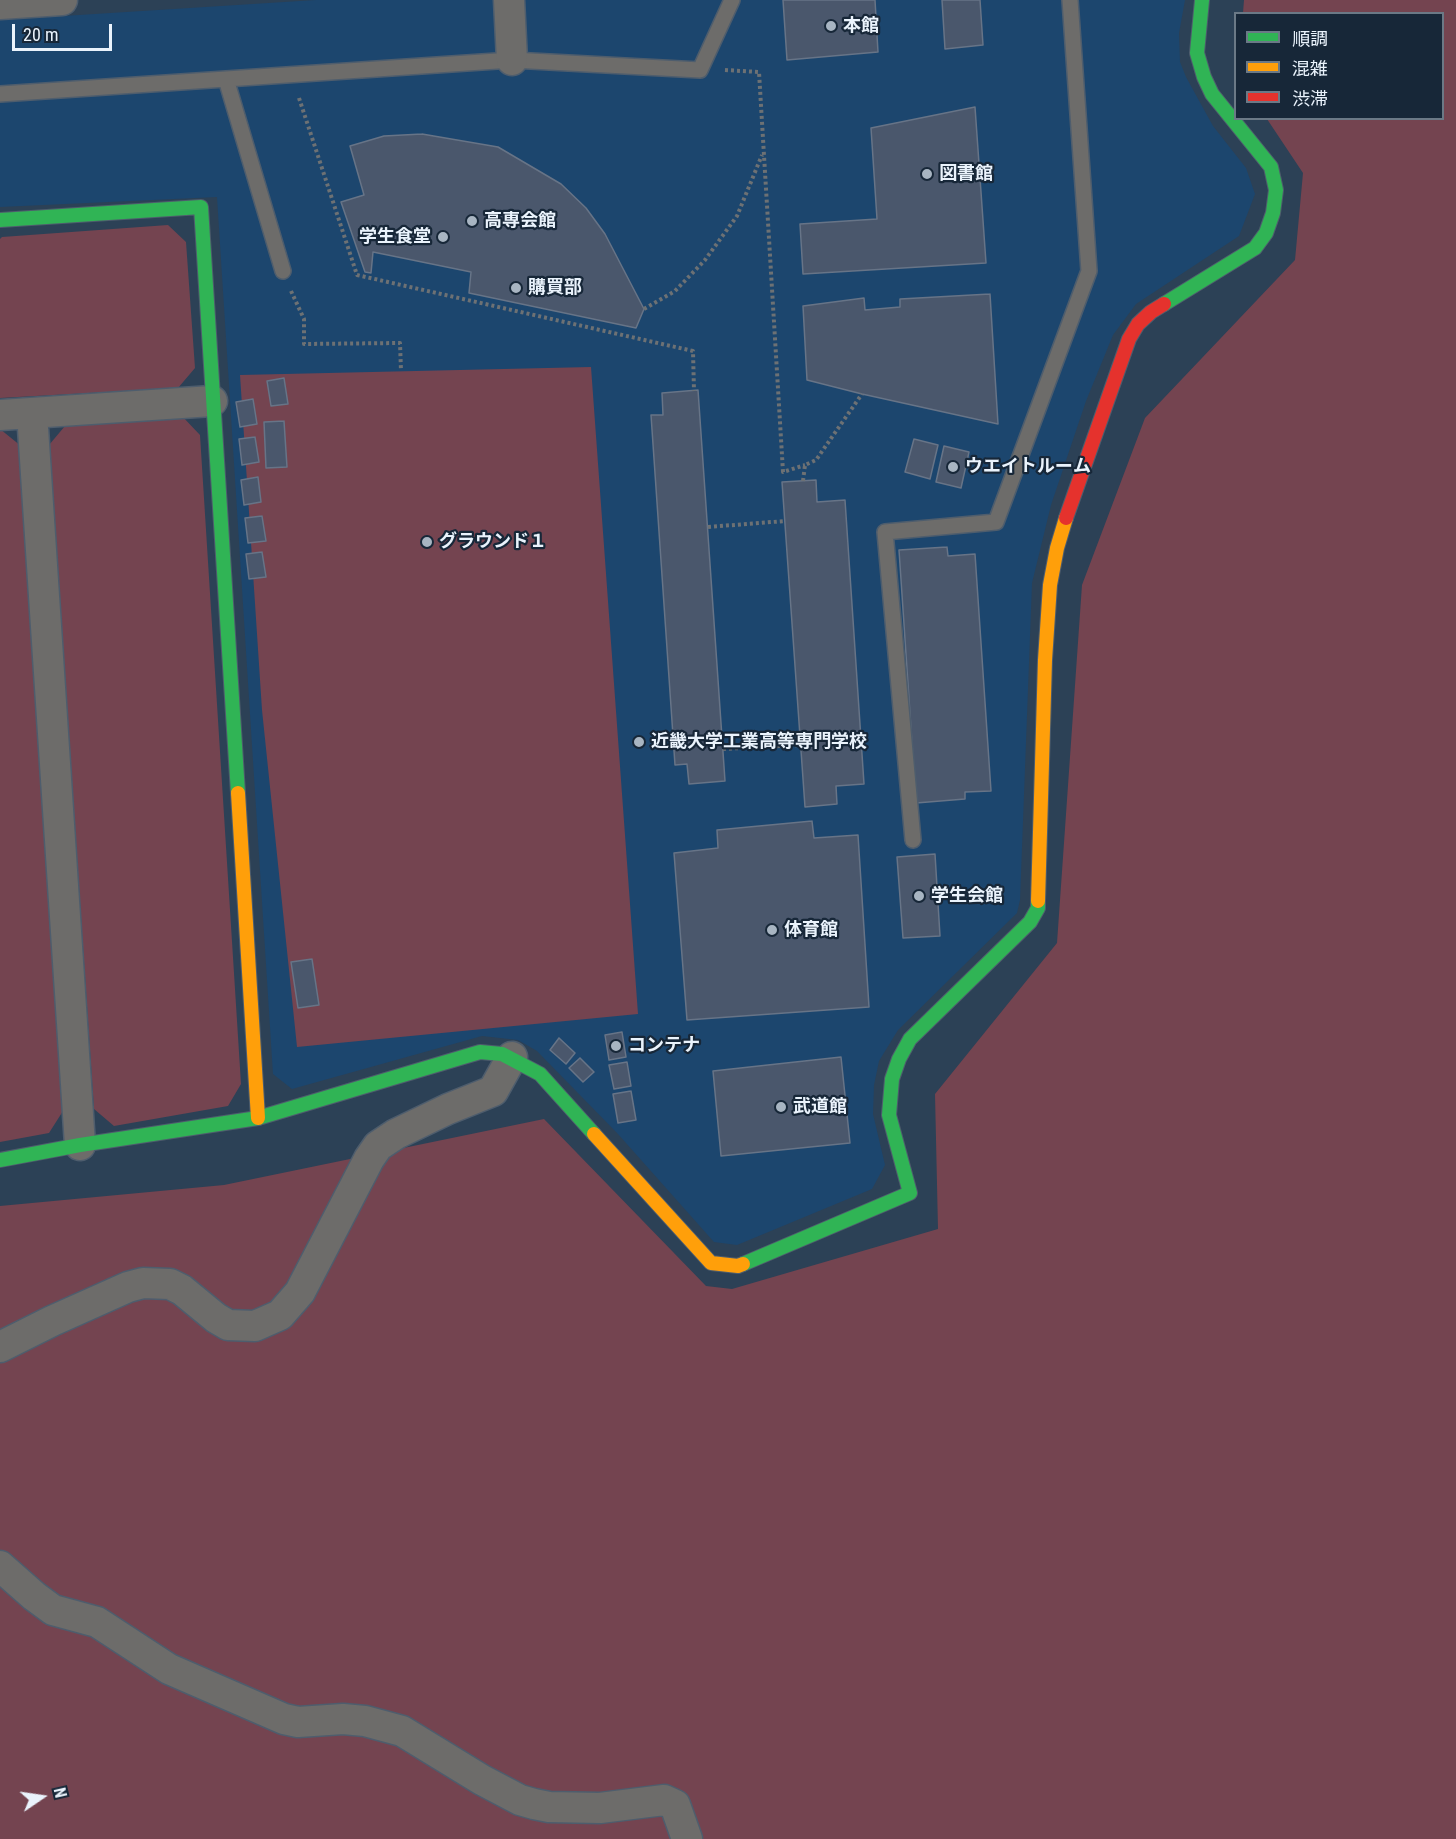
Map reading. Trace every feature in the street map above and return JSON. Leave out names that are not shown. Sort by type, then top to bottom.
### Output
[{"type":"street","points":[[0,4],[62,0]]},
{"type":"street","points":[[509,0],[512,60]]},
{"type":"street","points":[[0,1160],[80,1145],[258,1118],[480,1052],[512,1057],[540,1074],[711,1263],[738,1266],[910,1193],[889,1114],[892,1078],[899,1059],[910,1039],[1030,922],[1038,908],[1045,660],[1050,585],[1057,548],[1067,516],[1125,348],[1138,324],[1151,312],[1255,248],[1266,233],[1273,213],[1276,190],[1270,167],[1258,149],[1212,94],[1202,69],[1197,53],[1202,0]]},
{"type":"street","points":[[0,220],[201,207],[258,1118]]},
{"type":"street","points":[[0,415],[212,401]]},
{"type":"street","points":[[32,413],[80,1145]]},
{"type":"street","points":[[0,1347],[52,1321],[128,1287],[143,1283],[170,1284],[182,1290],[216,1318],[228,1324],[255,1326],[280,1315],[300,1292],[369,1159],[378,1146],[396,1134],[493,1091],[512,1057]]},
{"type":"street","points":[[0,1566],[53,1610],[97,1622],[169,1669],[284,1719],[298,1722],[344,1719],[365,1721],[402,1731],[482,1780],[520,1800],[542,1806],[600,1808],[664,1800],[675,1805],[687,1839]]},
{"type":"lane","points":[[0,94],[512,60],[700,70],[732,0]]},
{"type":"lane","points":[[913,840],[885,532],[996,522],[1089,271],[1070,0]]},
{"type":"lane","points":[[226,78],[283,271]]},
{"type":"path","points":[[700,70],[759,72],[783,472],[816,460],[862,394]]},
{"type":"path","points":[[291,75],[357,275],[693,351],[694,391]]},
{"type":"path","points":[[644,309],[675,291],[705,260],[736,216],[763,151]]},
{"type":"path","points":[[294,298],[304,319],[304,344],[400,343],[401,371]]},
{"type":"path","points":[[803,481],[805,465]]},
{"type":"path","points":[[708,527],[785,521]]},
{"type":"path","points":[[723,749],[800,745]]},
{"type":"shaded area","name":"近畿大学工業高等専門学校","points":[[316,0],[1185,0],[1179,33],[1180,62],[1213,126],[1246,168],[1255,194],[1239,236],[1136,304],[1113,335],[1086,401],[1051,505],[1032,583],[1020,900],[1017,913],[898,1030],[879,1061],[874,1085],[873,1114],[885,1165],[872,1189],[737,1245],[714,1242],[618,1134],[537,1051],[518,1040],[482,1036],[292,1089],[273,1074],[217,197],[0,207],[0,20]]},
{"type":"shaded area","points":[[1244,0],[1456,0],[1456,1839],[0,1839],[0,1206],[224,1185],[544,1119],[706,1286],[732,1289],[938,1229],[935,1094],[1057,943],[1082,585],[1145,418],[1295,260],[1303,173],[1268,120],[1444,120],[1444,12],[1243,12]]},
{"type":"shaded area","points":[[168,225],[186,242],[195,368],[178,388],[0,398],[0,239],[2,237]]},
{"type":"shaded area","name":"グラウンド１","points":[[591,367],[638,1014],[297,1047],[262,710],[240,375]]},
{"type":"shaded area","points":[[181,415],[200,435],[241,1084],[228,1106],[114,1126],[94,1109],[49,445],[65,426]]},
{"type":"shaded area","points":[[0,429],[21,446],[63,1111],[49,1133],[0,1142]]},
{"type":"building","name":"本館","points":[[783,0],[875,0],[878,52],[787,60]]},
{"type":"building","points":[[942,0],[980,0],[983,45],[945,49]]},
{"type":"building","name":"図書館","points":[[975,107],[986,263],[803,274],[800,224],[877,219],[871,128]]},
{"type":"building","name":"高専会館","points":[[422,134],[498,147],[561,184],[586,208],[605,234],[644,309],[636,328],[469,293],[471,272],[373,252],[371,273],[365,272],[341,202],[364,195],[350,146],[384,136]]},
{"type":"building","points":[[990,294],[998,424],[807,380],[803,306],[864,298],[865,310],[900,307],[900,299]]},
{"type":"building","points":[[284,378],[288,404],[271,406],[267,381]]},
{"type":"building","points":[[698,390],[725,781],[689,784],[687,764],[675,765],[651,415],[663,415],[662,393]]},
{"type":"building","points":[[253,399],[257,424],[240,427],[236,402]]},
{"type":"building","points":[[284,421],[287,467],[266,468],[264,422]]},
{"type":"building","points":[[255,437],[259,462],[242,465],[239,439]]},
{"type":"building","name":"ウエイトルーム","points":[[914,439],[938,445],[930,479],[905,472]]},
{"type":"building","name":"ウエイトルーム","points":[[944,446],[969,452],[961,488],[936,482]]},
{"type":"building","points":[[258,477],[261,502],[244,505],[241,480]]},
{"type":"building","points":[[816,480],[817,502],[845,500],[864,784],[836,786],[837,804],[805,807],[782,482]]},
{"type":"building","points":[[262,516],[266,541],[248,543],[245,518]]},
{"type":"building","points":[[947,547],[948,556],[975,554],[991,791],[965,792],[965,799],[916,803],[899,550]]},
{"type":"building","points":[[262,552],[266,577],[249,579],[246,554]]},
{"type":"building","name":"体育館","points":[[812,821],[814,838],[858,835],[869,1007],[687,1020],[674,853],[718,848],[717,830]]},
{"type":"building","name":"学生会館","points":[[935,854],[940,936],[903,938],[897,857]]},
{"type":"building","points":[[312,959],[319,1005],[298,1008],[291,962]]},
{"type":"building","name":"コンテナ","points":[[622,1032],[626,1057],[609,1060],[605,1035]]},
{"type":"building","points":[[559,1038],[575,1053],[566,1064],[550,1050]]},
{"type":"building","name":"武道館","points":[[841,1057],[850,1143],[721,1156],[713,1071]]},
{"type":"building","points":[[580,1058],[594,1072],[583,1082],[569,1068]]},
{"type":"building","points":[[627,1062],[631,1086],[614,1089],[609,1065]]},
{"type":"building","points":[[631,1091],[636,1120],[618,1123],[613,1094]]},
{"type":"traffic: fast","points":[[1164,304],[1255,248],[1266,233],[1273,213],[1276,190],[1271,167],[1212,94],[1204,77],[1197,53],[1202,0]]},
{"type":"traffic: fast","points":[[0,220],[201,207],[238,793]]},
{"type":"traffic: fast","points":[[743,1264],[910,1193],[889,1115],[892,1079],[899,1059],[910,1039],[1030,922],[1038,908],[1038,901]]},
{"type":"traffic: fast","points":[[0,1160],[80,1145],[258,1118],[480,1052],[502,1054],[540,1074],[594,1134]]},
{"type":"traffic: slow","points":[[1038,901],[1045,660],[1050,585],[1066,518]]},
{"type":"traffic: slow","points":[[238,793],[258,1118]]},
{"type":"traffic: slow","points":[[594,1134],[711,1263],[738,1266],[743,1264]]},
{"type":"traffic: jam","points":[[1066,518],[1129,339],[1138,324],[1164,304]]},
{"type":"place","name":"本館","points":[[831,26]]},
{"type":"place","name":"図書館","points":[[927,174]]},
{"type":"place","name":"高専会館","points":[[472,221]]},
{"type":"place","name":"学生食堂","points":[[443,237]]},
{"type":"place","name":"購買部","points":[[516,288]]},
{"type":"place","name":"ウエイトルーム","points":[[953,467]]},
{"type":"place","name":"グラウンド１","points":[[427,542]]},
{"type":"place","name":"近畿大学工業高等専門学校","points":[[639,742]]},
{"type":"place","name":"学生会館","points":[[919,896]]},
{"type":"place","name":"体育館","points":[[772,930]]},
{"type":"place","name":"コンテナ","points":[[616,1046]]},
{"type":"place","name":"武道館","points":[[781,1107]]}]
